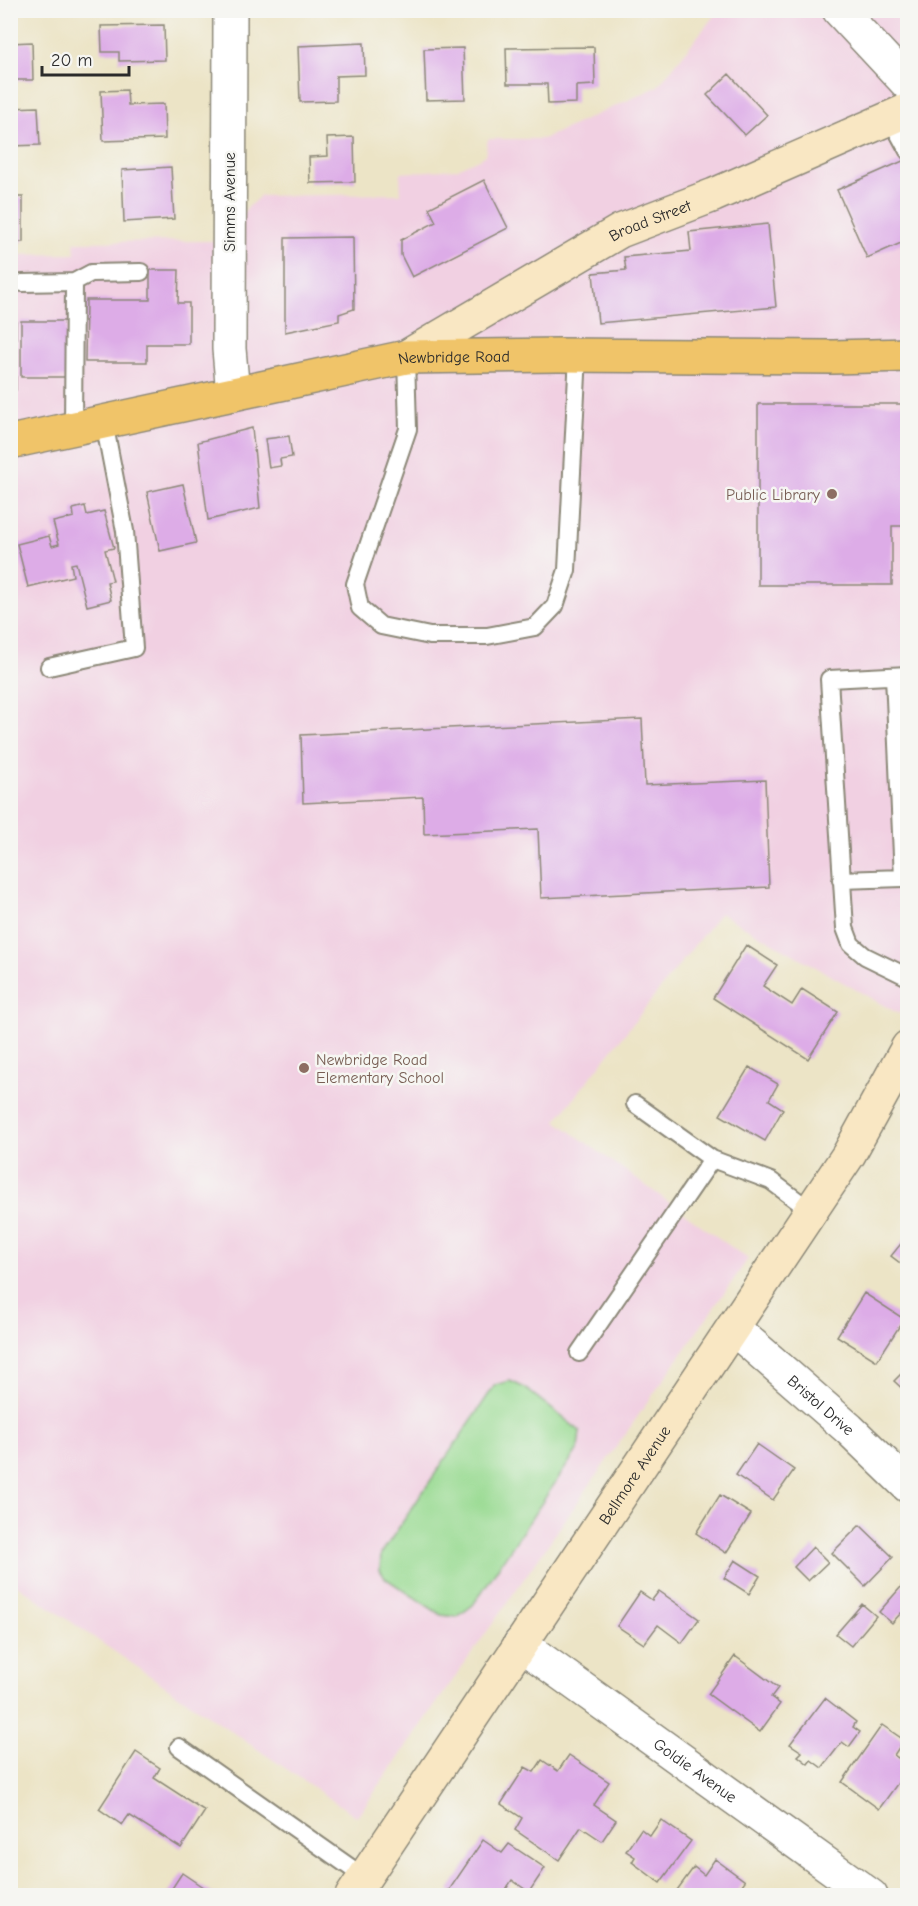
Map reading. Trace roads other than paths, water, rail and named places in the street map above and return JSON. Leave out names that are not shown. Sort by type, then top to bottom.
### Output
[{"type":"main road","name":"Broad Street","points":[[406,357],[620,231],[714,195],[899,114]]},
{"type":"main road","name":"Newbridge Road","points":[[10,442],[406,357],[908,355]]},
{"type":"main road","name":"Bellmore Avenue","points":[[358,1886],[849,1154],[908,1047]]},
{"type":"street","name":"Simms Avenue","points":[[230,10],[229,349],[233,394]]},
{"type":"street","points":[[839,10],[908,84]]},
{"type":"street","name":"Bristol Drive","points":[[733,1328],[849,1428],[908,1486]]},
{"type":"street","name":"Goldie Avenue","points":[[520,1644],[871,1896]]},
{"type":"lane","points":[[899,114],[908,151]]},
{"type":"lane","points":[[22,283],[74,282],[91,273],[141,272]]},
{"type":"lane","points":[[73,429],[74,282]]},
{"type":"lane","points":[[406,357],[408,429],[355,584],[360,608],[381,626],[430,636],[487,636],[535,627],[555,606],[567,570],[578,355]]},
{"type":"lane","points":[[49,667],[134,648],[124,531],[104,422]]},
{"type":"lane","points":[[841,880],[905,873],[901,675],[829,679],[841,880],[845,928],[851,944],[866,956],[908,977]]},
{"type":"lane","points":[[635,1104],[712,1160],[771,1181],[811,1211]]},
{"type":"lane","points":[[579,1353],[712,1160]]},
{"type":"lane","points":[[179,1747],[358,1886]]},
{"type":"place","name":"Public Library","points":[[832,494]]},
{"type":"place","name":"Newbridge Road Elementary School","points":[[304,1068]]}]
